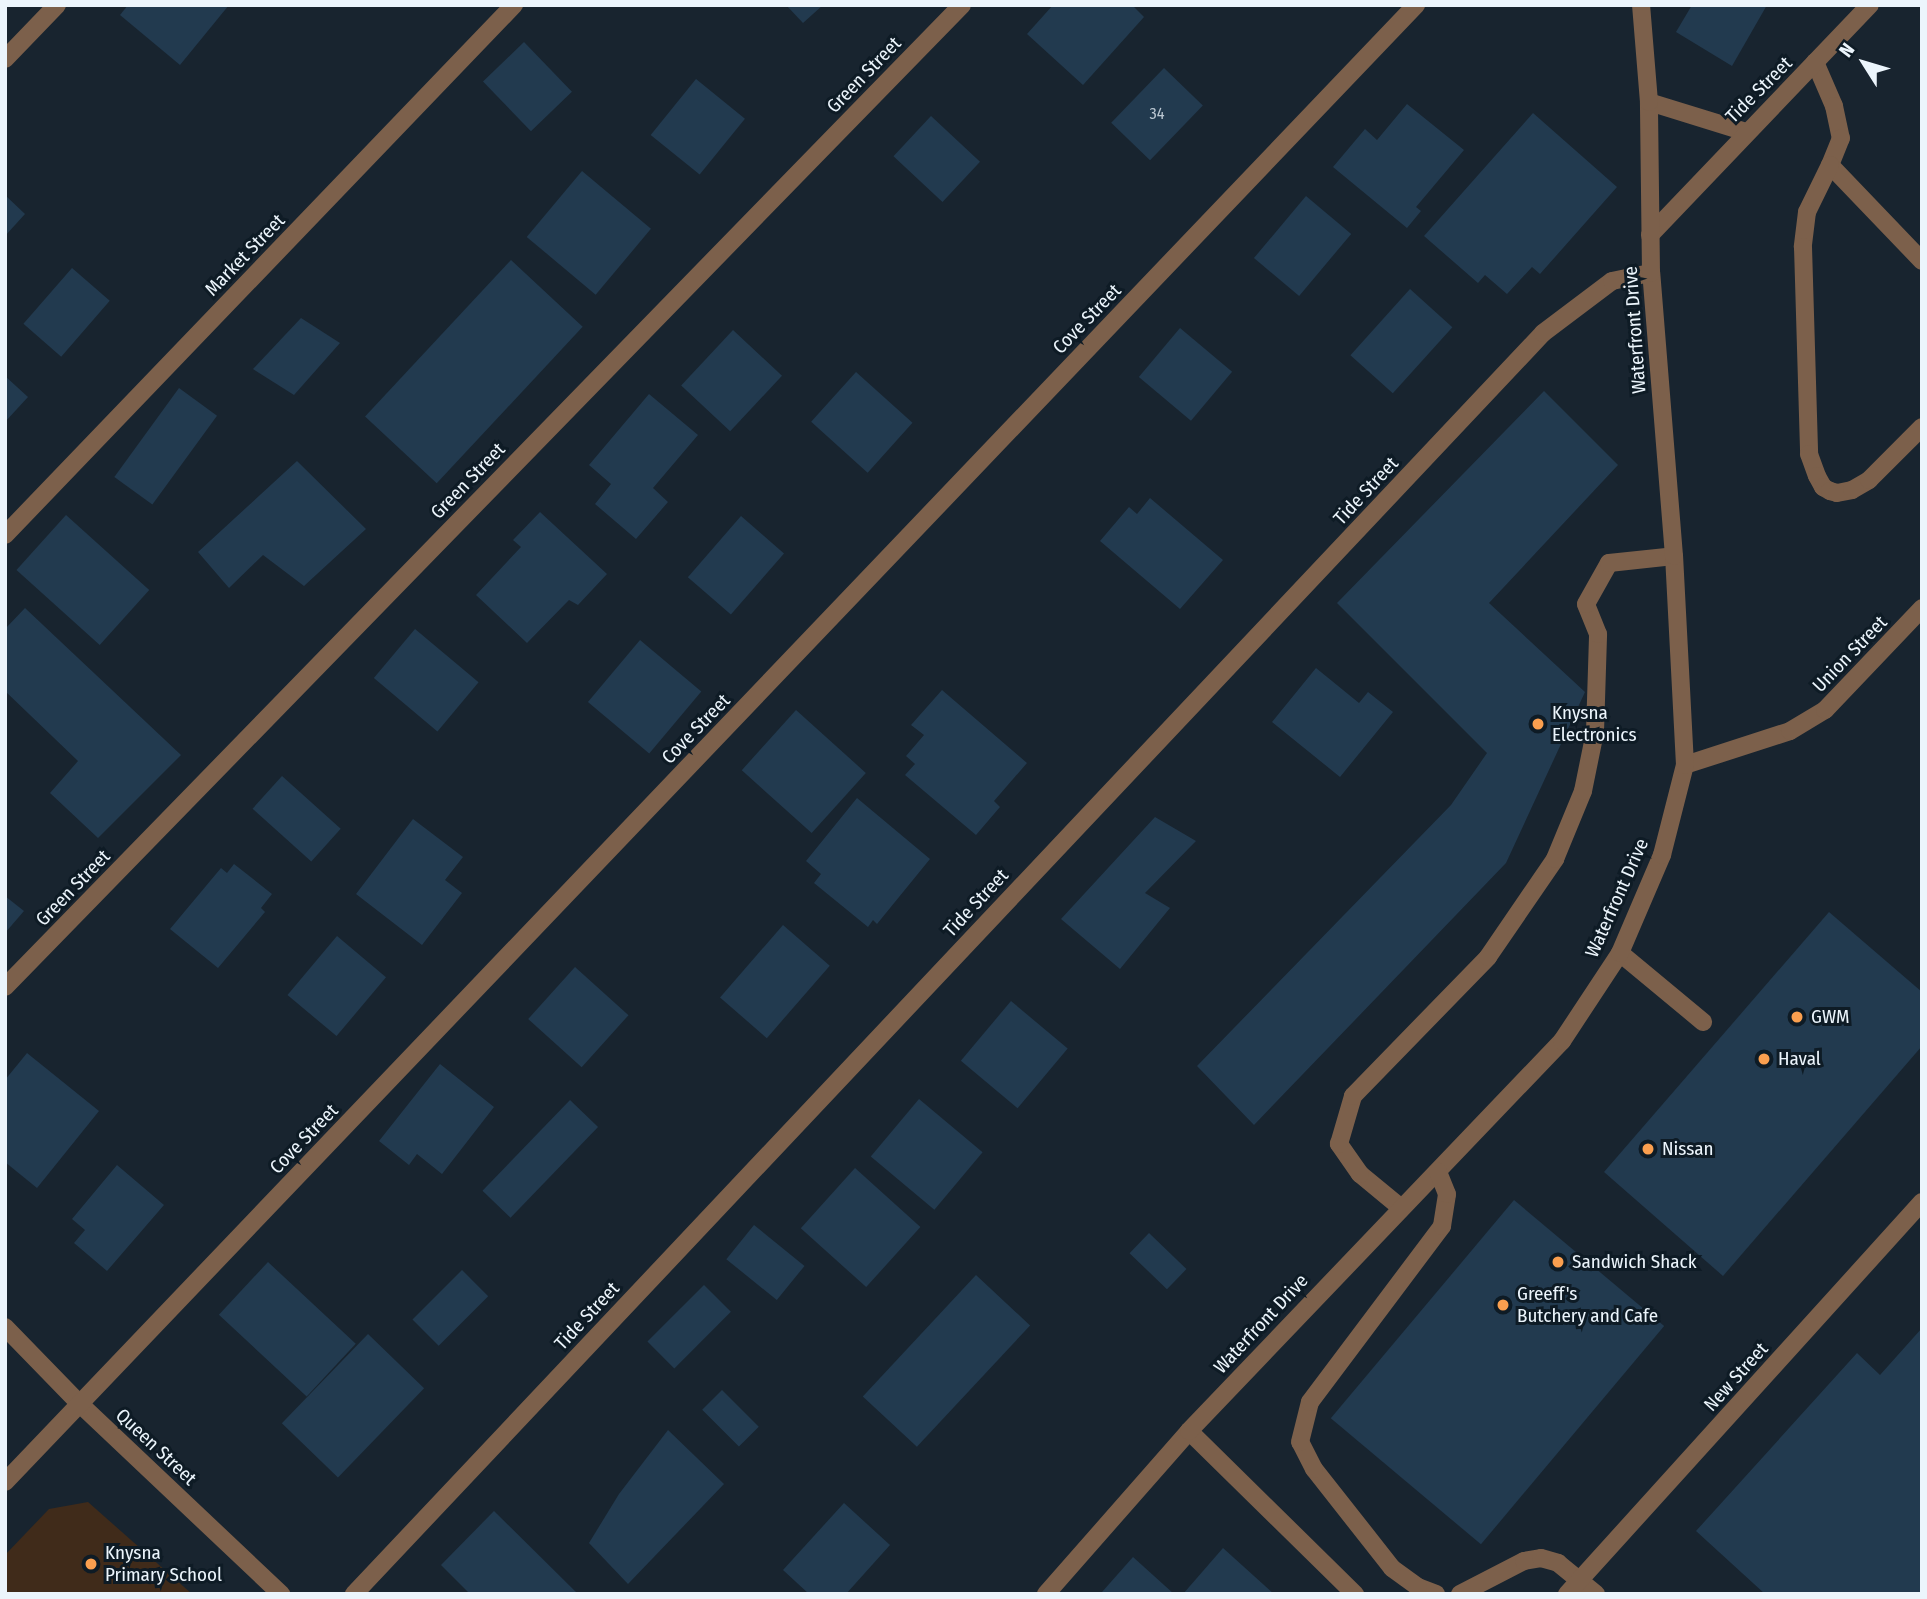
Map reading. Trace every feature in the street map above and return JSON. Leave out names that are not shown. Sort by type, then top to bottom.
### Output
[{"type":"street","points":[[5,59],[57,5]]},
{"type":"street","name":"Market Street","points":[[5,535],[514,5]]},
{"type":"street","name":"Green Street","points":[[5,987],[962,5]]},
{"type":"street","name":"Cove Street","points":[[5,1482],[1416,5]]},
{"type":"street","name":"Waterfront Drive","points":[[1046,1594],[1189,1430],[1562,1041],[1620,953],[1662,855],[1685,765],[1674,556],[1651,273],[1649,102],[1641,5]]},
{"type":"street","name":"Tide Street","points":[[1650,235],[1870,5]]},
{"type":"street","points":[[1815,62],[1834,106],[1841,138],[1807,212],[1803,247],[1809,454],[1823,487],[1837,493],[1852,490],[1868,480],[1922,427]]},
{"type":"street","points":[[1649,102],[1746,132]]},
{"type":"street","points":[[1830,165],[1922,261]]},
{"type":"street","name":"Tide Street","points":[[354,1594],[1543,334],[1612,281],[1651,273]]},
{"type":"street","points":[[1400,1207],[1360,1174],[1339,1144],[1349,1105],[1353,1096],[1488,957],[1555,859],[1583,791],[1595,732],[1598,634],[1586,604],[1609,564],[1674,556]]},
{"type":"street","name":"Union Street","points":[[1685,765],[1790,731],[1825,710],[1922,608]]},
{"type":"street","points":[[1620,953],[1703,1023]]},
{"type":"street","points":[[1436,1594],[1418,1587],[1392,1568],[1314,1469],[1300,1442],[1310,1402],[1442,1226],[1447,1194],[1438,1172]]},
{"type":"street","name":"New Street","points":[[1567,1594],[1922,1202]]},
{"type":"street","name":"Queen Street","points":[[5,1327],[80,1404],[281,1594]]},
{"type":"street","points":[[1189,1430],[1355,1594]]},
{"type":"street","points":[[1460,1594],[1524,1561],[1541,1558],[1558,1563],[1596,1594]]},
{"type":"shaded area","name":"Knysna Primary School","points":[[88,1502],[192,1594],[5,1594],[5,1555],[49,1509]]},
{"type":"building","points":[[128,5],[229,5],[180,65],[120,15]]},
{"type":"building","points":[[786,5],[823,5],[803,23]]},
{"type":"building","points":[[1053,5],[1132,5],[1144,17],[1083,85],[1027,34]]},
{"type":"building","points":[[1692,5],[1767,5],[1732,66],[1676,32]]},
{"type":"building","points":[[524,42],[572,92],[531,131],[483,82]]},
{"type":"building","points":[[1164,68],[1203,106],[1150,160],[1111,123]]},
{"type":"building","points":[[696,79],[745,119],[700,175],[651,135]]},
{"type":"building","points":[[1407,104],[1464,150],[1416,207],[1421,211],[1407,228],[1333,167],[1365,129],[1377,140]]},
{"type":"building","points":[[1533,113],[1617,187],[1540,274],[1532,267],[1507,294],[1485,275],[1478,283],[1424,236]]},
{"type":"building","points":[[931,116],[980,162],[942,202],[893,156]]},
{"type":"building","points":[[582,171],[651,229],[596,295],[527,237]]},
{"type":"building","points":[[5,195],[25,214],[5,236]]},
{"type":"building","points":[[1306,196],[1351,234],[1299,296],[1254,258]]},
{"type":"building","points":[[511,260],[583,327],[437,483],[365,417]]},
{"type":"building","points":[[72,268],[110,301],[61,357],[23,324]]},
{"type":"building","points":[[1410,289],[1452,327],[1393,393],[1350,355]]},
{"type":"building","points":[[301,318],[340,343],[294,395],[253,369]]},
{"type":"building","points":[[1180,328],[1232,372],[1191,421],[1139,377]]},
{"type":"building","points":[[733,330],[782,376],[730,431],[681,386]]},
{"type":"building","points":[[856,372],[912,423],[868,473],[811,422]]},
{"type":"building","points":[[5,376],[28,397],[5,422]]},
{"type":"building","points":[[179,388],[217,416],[152,505],[114,477]]},
{"type":"building","points":[[1544,391],[1618,465],[1489,603],[1585,692],[1506,863],[1254,1125],[1197,1066],[1451,805],[1487,753],[1337,603]]},
{"type":"building","points":[[649,394],[698,435],[653,488],[668,502],[636,539],[595,504],[611,484],[589,465]]},
{"type":"building","points":[[297,461],[366,529],[304,586],[263,555],[229,588],[198,552]]},
{"type":"building","points":[[1150,498],[1223,560],[1180,609],[1100,541],[1129,507],[1137,514]]},
{"type":"building","points":[[540,512],[607,574],[578,605],[569,600],[527,643],[476,595],[521,547],[513,540]]},
{"type":"building","points":[[66,515],[149,590],[100,645],[16,570]]},
{"type":"building","points":[[741,516],[784,553],[731,615],[688,577]]},
{"type":"building","points":[[25,608],[181,755],[98,838],[50,793],[78,761],[5,691],[5,629]]},
{"type":"building","points":[[415,629],[479,682],[437,731],[374,678]]},
{"type":"building","points":[[640,640],[701,691],[649,753],[588,702]]},
{"type":"building","points":[[1316,668],[1359,703],[1368,692],[1393,712],[1340,777],[1272,722]]},
{"type":"building","points":[[942,690],[1027,763],[994,801],[1000,807],[976,835],[905,775],[915,764],[906,756],[924,735],[911,725]]},
{"type":"building","points":[[796,710],[866,773],[812,833],[742,770]]},
{"type":"building","points":[[282,776],[341,829],[311,862],[253,809]]},
{"type":"building","points":[[857,798],[930,859],[877,924],[873,920],[868,927],[814,883],[821,874],[806,861]]},
{"type":"building","points":[[1155,817],[1196,841],[1145,893],[1170,908],[1120,969],[1061,919]]},
{"type":"building","points":[[413,819],[463,857],[445,880],[462,893],[422,945],[356,894]]},
{"type":"building","points":[[234,864],[272,894],[261,908],[265,912],[218,968],[170,929],[221,868],[227,873]]},
{"type":"building","points":[[5,896],[24,911],[5,933]]},
{"type":"building","points":[[1829,912],[1922,992],[1922,1046],[1723,1276],[1604,1172]]},
{"type":"building","points":[[783,925],[830,966],[767,1038],[720,997]]},
{"type":"building","points":[[337,936],[386,977],[337,1036],[288,995]]},
{"type":"building","points":[[575,967],[629,1015],[582,1067],[528,1019]]},
{"type":"building","points":[[1011,1001],[1068,1049],[1018,1108],[961,1061]]},
{"type":"building","points":[[27,1053],[99,1111],[37,1188],[5,1162],[5,1080]]},
{"type":"building","points":[[440,1064],[494,1107],[442,1174],[417,1154],[409,1165],[379,1141]]},
{"type":"building","points":[[919,1099],[983,1152],[934,1210],[871,1156]]},
{"type":"building","points":[[570,1100],[598,1127],[511,1218],[482,1191]]},
{"type":"building","points":[[117,1165],[164,1205],[107,1271],[74,1243],[85,1230],[72,1219]]},
{"type":"building","points":[[855,1168],[920,1227],[866,1287],[801,1228]]},
{"type":"building","points":[[1514,1200],[1664,1326],[1481,1544],[1331,1418]]},
{"type":"building","points":[[754,1225],[805,1266],[777,1300],[726,1259]]},
{"type":"building","points":[[1149,1233],[1186,1269],[1167,1289],[1130,1253]]},
{"type":"building","points":[[268,1262],[356,1344],[307,1396],[219,1315]]},
{"type":"building","points":[[462,1270],[488,1296],[439,1346],[413,1319]]},
{"type":"building","points":[[976,1275],[1030,1325],[917,1447],[863,1396]]},
{"type":"building","points":[[704,1285],[731,1312],[674,1368],[647,1342]]},
{"type":"building","points":[[1922,1328],[1922,1594],[1765,1594],[1696,1531],[1857,1353],[1880,1375]]},
{"type":"building","points":[[368,1334],[424,1388],[338,1477],[282,1423]]},
{"type":"building","points":[[722,1390],[759,1427],[739,1447],[702,1410]]},
{"type":"building","points":[[668,1430],[724,1484],[628,1584],[589,1543],[619,1494]]},
{"type":"building","points":[[844,1503],[890,1545],[846,1594],[809,1594],[783,1570]]},
{"type":"building","points":[[494,1511],[578,1594],[470,1594],[441,1565]]},
{"type":"building","points":[[1223,1548],[1274,1594],[1183,1594]]},
{"type":"building","points":[[1133,1557],[1174,1594],[1104,1594],[1102,1592]]},
{"type":"place","name":"Knysna Electronics","points":[[1538,724]]},
{"type":"place","name":"GWM","points":[[1797,1017]]},
{"type":"place","name":"Haval","points":[[1764,1059]]},
{"type":"place","name":"Nissan","points":[[1648,1149]]},
{"type":"place","name":"Sandwich Shack","points":[[1558,1262]]},
{"type":"place","name":"Greeff's Butchery and Cafe","points":[[1503,1305]]},
{"type":"place","name":"Knysna Primary School","points":[[91,1564]]}]
